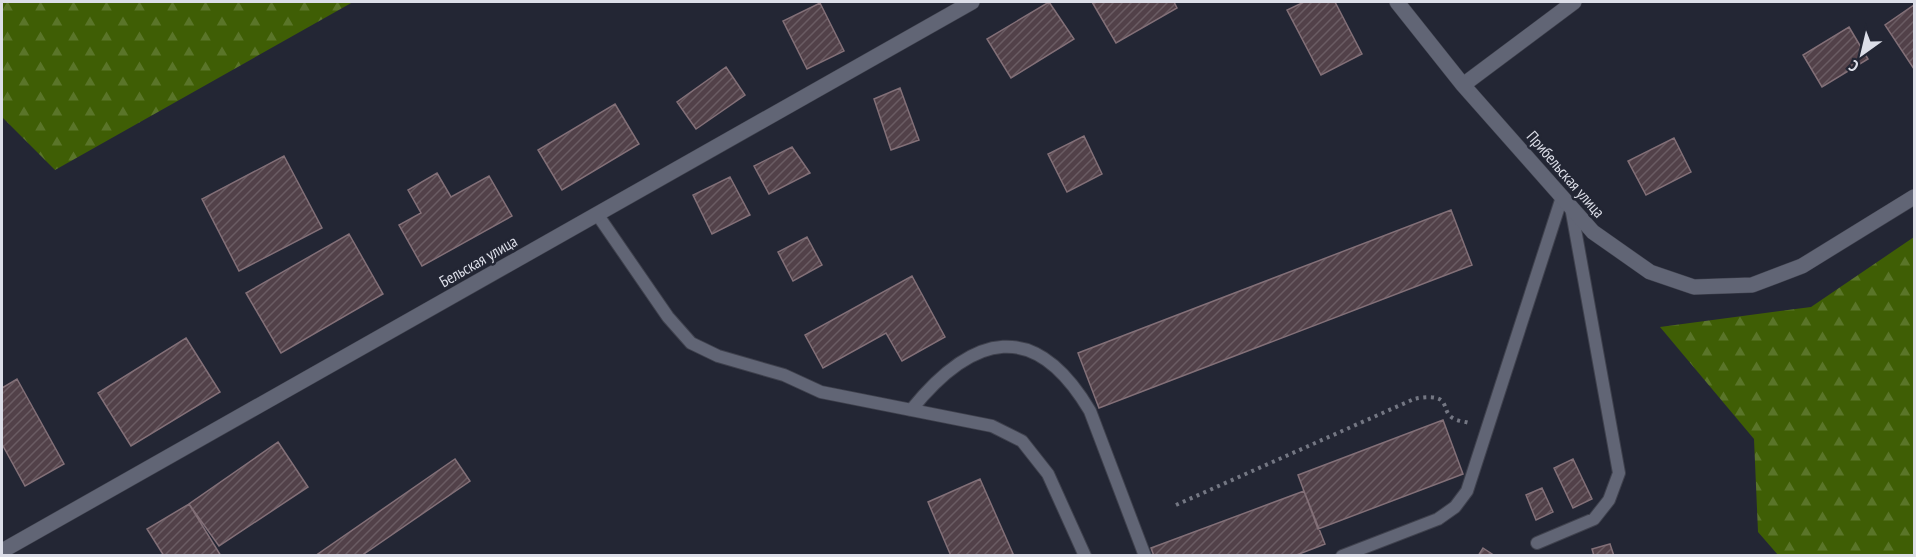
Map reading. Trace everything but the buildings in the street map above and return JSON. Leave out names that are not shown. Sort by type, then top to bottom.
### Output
[{"type":"street","name":"Бельская улица","points":[[2,551],[972,2]]},
{"type":"street","name":"Прибельская улица","points":[[1397,2],[1463,85],[1593,232],[1650,272],[1694,287],[1752,285],[1802,266],[1914,197]]},
{"type":"street","points":[[1463,85],[1574,2]]},
{"type":"lane","points":[[1537,543],[1594,519],[1609,500],[1619,473],[1566,202]]},
{"type":"lane","points":[[1342,555],[1438,519],[1447,514],[1461,500],[1467,490],[1566,202]]},
{"type":"lane","points":[[597,214],[668,317],[691,342],[718,356],[784,375],[821,392],[992,426],[1022,441],[1048,474],[1085,555]]},
{"type":"lane","points":[[911,410],[939,379],[974,355],[998,346],[1022,348],[1044,356],[1079,392],[1090,411],[1144,555]]},
{"type":"path","points":[[1176,505],[1414,399],[1439,399],[1448,414]]},
{"type":"green space","points":[[2,2],[353,2],[55,170],[2,117]]},
{"type":"green space","points":[[1914,237],[1914,555],[1778,555],[1758,532],[1754,439],[1660,327],[1811,307]]}]
